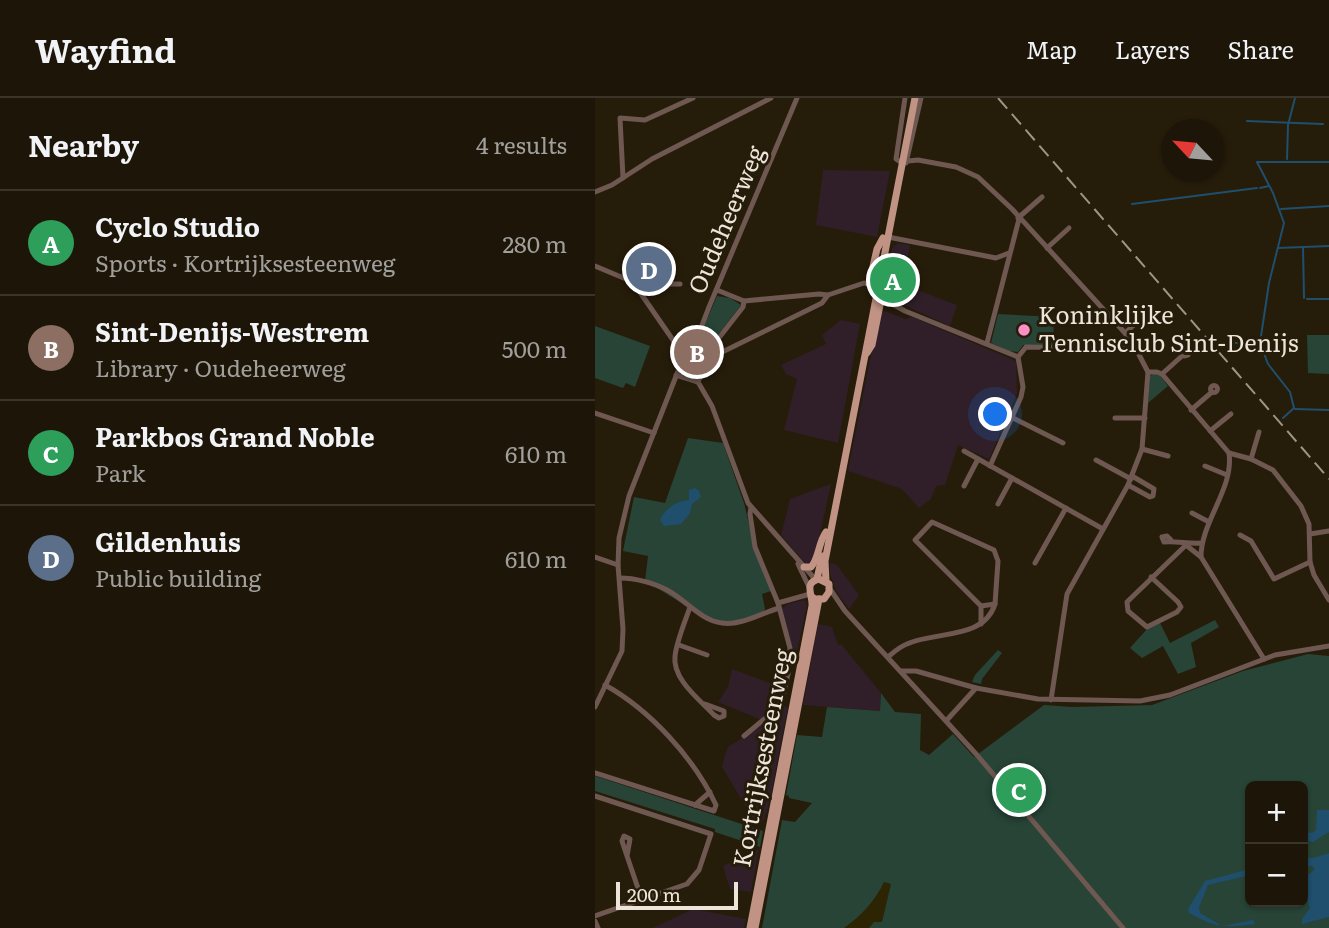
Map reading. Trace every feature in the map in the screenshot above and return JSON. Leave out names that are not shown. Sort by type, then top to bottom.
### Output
[{"type":"main road","points":[[886,238],[913,98]]},
{"type":"main road","points":[[875,291],[816,579],[815,595],[830,589],[825,581],[826,557],[865,356],[872,345],[875,291],[877,249],[886,238],[913,98]]},
{"type":"main road","points":[[804,567],[815,564],[820,541],[826,532]]},
{"type":"main road","points":[[816,579],[825,581]]},
{"type":"main road","name":"Kortrijksesteenweg","points":[[753,928],[815,595]]},
{"type":"main road","name":"Kortrijksesteenweg","points":[[753,928],[815,595]]},
{"type":"street","points":[[623,178],[620,118],[645,120],[693,98]]},
{"type":"street","points":[[595,192],[652,159],[771,98]]},
{"type":"street","name":"Oudeheerweg","points":[[595,707],[621,657],[624,642],[618,565],[619,538],[629,496],[675,376],[687,357],[717,290],[797,98]]},
{"type":"street","points":[[901,171],[905,98]]},
{"type":"street","points":[[901,160],[910,151],[921,98]]},
{"type":"street","points":[[910,151],[918,160]]},
{"type":"street","points":[[901,160],[918,160],[972,173],[1012,209],[1019,221],[1125,333],[1148,374],[1142,449],[1130,480],[1067,594],[1051,700]]},
{"type":"street","points":[[987,343],[1019,221],[1042,197]]},
{"type":"street","points":[[1047,248],[1069,228]]},
{"type":"street","points":[[886,238],[996,258],[1009,253]]},
{"type":"street","points":[[595,266],[626,279],[637,288],[687,357],[704,361],[822,303],[828,295]]},
{"type":"street","points":[[637,288],[644,284],[680,284]]},
{"type":"street","points":[[717,290],[744,301],[828,295],[857,285],[1018,357]]},
{"type":"street","points":[[698,382],[711,348],[743,307],[744,301]]},
{"type":"street","points":[[1125,333],[1147,313]]},
{"type":"street","points":[[990,466],[1013,418],[1023,387],[1018,357],[1026,347],[1135,347]]},
{"type":"street","points":[[1162,374],[1183,355]]},
{"type":"street","points":[[1148,374],[1162,374],[1229,453],[1227,475],[1202,543],[1201,557]]},
{"type":"street","points":[[675,376],[698,382],[712,406],[751,507],[796,560],[816,579]]},
{"type":"street","points":[[1191,410],[1212,392]]},
{"type":"street","points":[[595,413],[654,433]]},
{"type":"street","points":[[1210,431],[1231,414]]},
{"type":"street","points":[[1013,418],[1063,443]]},
{"type":"street","points":[[1115,418],[1145,418]]},
{"type":"street","points":[[1251,459],[1259,432]]},
{"type":"street","points":[[1142,449],[1168,456]]},
{"type":"street","points":[[964,452],[1103,528]]},
{"type":"street","points":[[1229,453],[1266,466],[1281,478],[1301,506],[1309,524],[1310,562],[1315,577],[1329,600]]},
{"type":"street","points":[[964,486],[978,459]]},
{"type":"street","points":[[1096,460],[1130,480]]},
{"type":"street","points":[[1205,466],[1227,475]]},
{"type":"street","points":[[998,503],[1011,478]]},
{"type":"street","points":[[744,736],[767,719],[783,702],[790,648],[779,606],[755,547],[751,507]]},
{"type":"street","points":[[1035,563],[1066,508]]},
{"type":"street","points":[[1192,513],[1209,522]]},
{"type":"street","points":[[888,657],[909,642],[968,630],[981,624],[988,618],[995,604],[998,561],[994,550],[932,522],[915,540],[981,606],[981,624]]},
{"type":"street","points":[[1310,534],[1329,531]]},
{"type":"street","points":[[1240,535],[1251,541],[1274,579],[1310,562]]},
{"type":"street","points":[[1171,540],[1186,545],[1201,557],[1264,659]]},
{"type":"street","points":[[1151,578],[1181,607],[1178,612],[1147,626],[1128,611],[1126,606],[1151,578],[1186,545],[1202,543]]},
{"type":"street","points":[[595,556],[618,565]]},
{"type":"street","points":[[796,560],[815,595],[845,611]]},
{"type":"street","points":[[620,578],[650,583],[668,590],[708,619],[723,624],[738,622],[815,595]]},
{"type":"street","points":[[830,589],[845,611],[946,721],[1123,928]]},
{"type":"street","points":[[981,606],[995,604]]},
{"type":"street","points":[[689,607],[675,655],[680,675],[705,704]]},
{"type":"street","points":[[679,645],[707,655]]},
{"type":"street","points":[[901,671],[916,671],[975,688],[1051,700],[1151,700],[1264,659],[1329,646]]},
{"type":"street","points":[[595,773],[714,811],[716,805],[694,766],[647,716],[605,685]]},
{"type":"street","points":[[946,721],[975,688]]},
{"type":"street","points":[[783,702],[793,703]]},
{"type":"street","points":[[695,805],[710,792]]},
{"type":"street","points":[[595,796],[711,834],[699,870],[687,884],[595,919],[597,928]]},
{"type":"street","points":[[627,856],[642,900]]},
{"type":"shaded area","points":[[823,170],[890,171],[877,237],[816,225]]},
{"type":"shaded area","points":[[898,243],[910,245],[905,274],[917,277],[915,289],[957,305],[950,326],[889,298],[884,287],[892,248]]},
{"type":"shaded area","points":[[882,312],[905,319],[912,317],[1016,361],[1017,393],[989,459],[958,445],[945,485],[936,486],[931,499],[919,508],[902,489],[848,471],[871,355]]},
{"type":"shaded area","points":[[841,320],[860,324],[838,443],[784,430],[797,379],[786,374],[781,365],[826,344],[822,335]]},
{"type":"shaded area","points":[[831,484],[817,548],[813,560],[806,564],[781,535],[790,499]]},
{"type":"shaded area","points":[[830,563],[836,564],[859,595],[849,609],[836,591]]},
{"type":"shaded area","points":[[805,600],[807,605],[797,651],[793,649],[781,609],[788,604]]},
{"type":"shaded area","points":[[818,624],[832,627],[838,645],[841,644],[881,693],[880,711],[803,705]]},
{"type":"shaded area","points":[[732,669],[783,688],[781,702],[764,721],[718,702],[728,687]]},
{"type":"shaded area","points":[[783,706],[788,707],[769,805],[763,822],[756,824],[722,767],[728,747],[758,728]]},
{"type":"shaded area","points":[[759,849],[751,892],[730,889],[723,866]]},
{"type":"shaded area","points":[[693,909],[746,919],[744,928],[653,928]]},
{"type":"green space","points":[[717,296],[730,298],[741,305],[707,349],[696,346]]},
{"type":"green space","name":"Koninklijke Tennisclub Sint-Denijs","points":[[998,314],[1054,317],[1053,345],[1023,345],[1018,352],[991,343]]},
{"type":"green space","points":[[595,326],[650,346],[635,387],[626,383],[623,388],[595,378]]},
{"type":"green space","points":[[1307,335],[1329,335],[1329,374],[1308,373]]},
{"type":"green space","points":[[1155,373],[1160,375],[1168,386],[1148,403],[1150,376]]},
{"type":"green space","points":[[688,438],[723,443],[771,591],[762,594],[765,609],[763,612],[730,621],[707,616],[645,581],[648,556],[623,551],[634,497],[665,503]]},
{"type":"green space","points":[[1215,620],[1219,627],[1191,643],[1196,667],[1178,674],[1163,646],[1142,658],[1130,648],[1147,629],[1160,623],[1170,643]]},
{"type":"green space","points":[[998,650],[1002,653],[981,684],[972,682],[975,675]]},
{"type":"green space","points":[[1308,654],[1329,656],[1329,928],[762,928],[782,820],[795,822],[812,803],[786,795],[797,735],[822,737],[827,707],[880,711],[881,693],[895,712],[921,714],[920,750],[929,755],[953,734],[974,757],[1044,705],[1152,705],[1243,671]]},
{"type":"green space","points":[[595,776],[763,831],[760,847],[715,832],[715,829],[595,791]]},
{"type":"sand","points":[[884,882],[891,884],[882,922],[874,922],[869,928],[844,928],[867,908]]},
{"type":"water","points":[[695,488],[701,497],[692,504],[690,513],[681,524],[664,526],[660,520],[665,512],[677,503],[689,500],[689,490]]},
{"type":"water","points":[[1317,810],[1329,810],[1329,832],[1313,842],[1308,841],[1308,833],[1316,830]]},
{"type":"water","points":[[1329,853],[1329,917],[1302,924],[1302,919],[1310,908],[1308,875],[1315,869],[1308,867],[1308,858]]},
{"type":"water","points":[[1245,870],[1245,876],[1208,885],[1199,907],[1200,913],[1222,926],[1198,918],[1189,913],[1188,909],[1205,881]]},
{"type":"water","points":[[1253,920],[1255,924],[1235,926],[1223,926]]},
{"type":"waterway","points":[[1287,159],[1288,125],[1295,98]]},
{"type":"waterway","points":[[1247,121],[1323,124]]},
{"type":"waterway","points":[[1283,418],[1294,408],[1290,392],[1268,364],[1260,343],[1269,283],[1284,223],[1257,162],[1329,162]]},
{"type":"waterway","points":[[1260,188],[1269,186]]},
{"type":"waterway","points":[[1132,204],[1257,188]]},
{"type":"waterway","points":[[1281,209],[1329,206]]},
{"type":"waterway","points":[[1278,248],[1329,246]]},
{"type":"waterway","points":[[1303,247],[1304,298]]},
{"type":"waterway","points":[[1307,299],[1329,299]]},
{"type":"waterway","points":[[1232,343],[1259,343]]},
{"type":"waterway","points":[[1295,409],[1329,410]]},
{"type":"railway","points":[[998,98],[1329,479]]},
{"type":"place","name":"Gildenhuis","points":[[649,269]]},
{"type":"place","name":"Cyclo Studio","points":[[893,280]]},
{"type":"place","name":"Koninklijke Tennisclub Sint-Denijs","points":[[1024,330]]},
{"type":"place","name":"Sint-Denijs-Westrem","points":[[697,352]]},
{"type":"place","name":"Parkbos Grand Noble","points":[[1019,790]]}]
